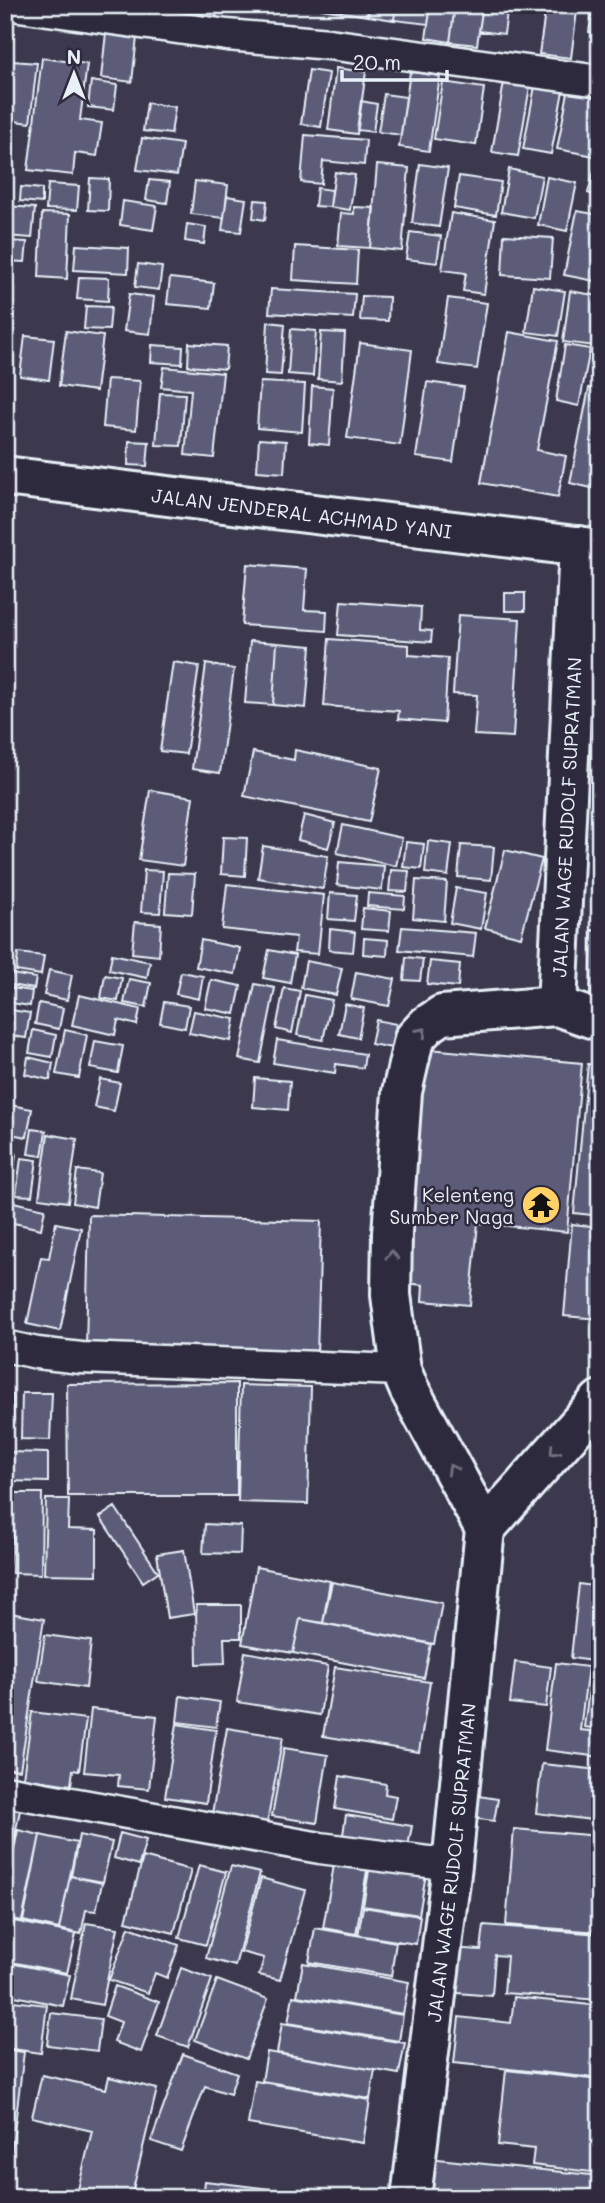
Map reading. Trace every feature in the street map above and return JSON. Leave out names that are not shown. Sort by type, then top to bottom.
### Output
[{"type":"street","points":[[12,5],[227,35],[329,44],[600,81]]},
{"type":"street","name":"JALAN JENDERAL ACHMAD YANI","points":[[5,476],[589,548]]},
{"type":"street","name":"JALAN WAGE RUDOLF SUPRATMAN","points":[[557,1006],[589,548]]},
{"type":"street","name":"JALAN WAGE RUDOLF SUPRATMAN","points":[[411,2198],[452,1865],[485,1528],[401,1370],[391,1295],[392,1233],[402,1092],[414,1039],[427,1025],[442,1015],[557,1006],[600,1021]]},
{"type":"street","points":[[5,1346],[82,1358],[401,1370]]},
{"type":"street","points":[[485,1528],[600,1400]]},
{"type":"street","points":[[5,1791],[320,1848],[452,1865]]},
{"type":"building","points":[[174,5],[218,5],[216,18],[173,11]]},
{"type":"building","points":[[322,5],[342,5],[341,12],[321,9]]},
{"type":"building","points":[[342,5],[369,5],[368,16],[341,12]]},
{"type":"building","points":[[369,5],[396,5],[394,20],[368,16]]},
{"type":"building","points":[[396,5],[431,5],[428,24],[394,20]]},
{"type":"building","points":[[431,5],[455,5],[450,42],[426,38]]},
{"type":"building","points":[[455,5],[483,5],[477,45],[450,42]]},
{"type":"building","points":[[483,5],[508,5],[504,34],[479,31]]},
{"type":"building","points":[[593,5],[600,5],[600,34],[589,32]]},
{"type":"building","points":[[546,6],[577,11],[571,58],[539,54]]},
{"type":"building","points":[[106,33],[137,37],[132,82],[101,78]]},
{"type":"building","points":[[42,58],[87,64],[80,120],[102,123],[97,156],[75,153],[73,175],[28,170]]},
{"type":"building","points":[[12,61],[37,63],[30,123],[5,120]]},
{"type":"building","points":[[336,68],[366,72],[357,134],[328,130]]},
{"type":"building","points":[[309,70],[329,73],[321,127],[301,124]]},
{"type":"building","points":[[410,72],[440,76],[429,151],[399,147]]},
{"type":"building","points":[[91,81],[117,85],[114,110],[88,107]]},
{"type":"building","points":[[443,82],[484,88],[476,145],[434,139]]},
{"type":"building","points":[[504,82],[530,86],[518,156],[492,152]]},
{"type":"building","points":[[570,82],[600,88],[600,157],[557,149]]},
{"type":"building","points":[[535,86],[563,91],[551,154],[523,149]]},
{"type":"building","points":[[384,94],[406,97],[401,135],[378,132]]},
{"type":"building","points":[[361,101],[377,104],[373,132],[357,130]]},
{"type":"building","points":[[147,103],[175,107],[171,134],[143,131]]},
{"type":"building","points":[[305,135],[366,140],[364,165],[323,161],[321,184],[301,182]]},
{"type":"building","points":[[142,138],[182,144],[177,175],[137,170]]},
{"type":"building","points":[[420,164],[448,168],[439,227],[412,223]]},
{"type":"building","points":[[596,164],[600,165],[600,197],[588,193]]},
{"type":"building","points":[[377,165],[409,168],[402,251],[370,248]]},
{"type":"building","points":[[509,169],[542,176],[534,218],[501,212]]},
{"type":"building","points":[[335,172],[355,175],[350,210],[330,207]]},
{"type":"building","points":[[459,176],[501,182],[496,215],[454,208]]},
{"type":"building","points":[[547,177],[577,183],[567,231],[538,225]]},
{"type":"building","points":[[90,178],[109,179],[108,211],[88,210]]},
{"type":"building","points":[[149,180],[170,182],[167,203],[146,200]]},
{"type":"building","points":[[195,181],[228,185],[224,218],[191,214]]},
{"type":"building","points":[[48,184],[79,186],[77,210],[46,209]]},
{"type":"building","points":[[21,187],[42,189],[42,203],[20,201]]},
{"type":"building","points":[[317,188],[332,190],[330,207],[315,206]]},
{"type":"building","points":[[227,196],[246,199],[241,232],[222,230]]},
{"type":"building","points":[[255,200],[267,201],[265,220],[253,218]]},
{"type":"building","points":[[123,201],[157,206],[153,230],[120,225]]},
{"type":"building","points":[[5,206],[35,208],[32,238],[5,236]]},
{"type":"building","points":[[354,207],[374,208],[370,248],[338,246],[341,213],[354,214]]},
{"type":"building","points":[[577,211],[600,215],[600,282],[564,275]]},
{"type":"building","points":[[42,213],[70,214],[67,279],[39,277]]},
{"type":"building","points":[[451,213],[495,220],[484,294],[463,291],[466,273],[442,270]]},
{"type":"building","points":[[187,224],[206,227],[204,244],[185,241]]},
{"type":"building","points":[[410,232],[441,236],[437,263],[406,259]]},
{"type":"building","points":[[504,235],[553,238],[550,278],[502,275]]},
{"type":"building","points":[[5,241],[27,242],[25,262],[5,261]]},
{"type":"building","points":[[76,245],[129,248],[128,273],[74,270]]},
{"type":"building","points":[[295,246],[358,250],[356,284],[293,280]]},
{"type":"building","points":[[138,264],[162,267],[159,290],[135,287]]},
{"type":"building","points":[[79,277],[109,278],[108,301],[77,299]]},
{"type":"building","points":[[170,278],[214,283],[211,308],[167,304]]},
{"type":"building","points":[[533,286],[565,291],[558,336],[526,332]]},
{"type":"building","points":[[271,289],[355,294],[353,318],[269,313]]},
{"type":"building","points":[[570,291],[600,296],[595,346],[563,342]]},
{"type":"building","points":[[129,294],[154,297],[150,334],[124,331]]},
{"type":"building","points":[[362,296],[389,297],[388,321],[360,320]]},
{"type":"building","points":[[448,298],[487,303],[477,369],[438,364]]},
{"type":"building","points":[[86,306],[111,307],[109,330],[84,329]]},
{"type":"building","points":[[268,322],[285,324],[281,375],[265,374]]},
{"type":"building","points":[[291,329],[316,331],[313,376],[288,374]]},
{"type":"building","points":[[66,331],[103,336],[96,391],[59,386]]},
{"type":"building","points":[[321,332],[345,333],[342,381],[318,379]]},
{"type":"building","points":[[509,332],[558,341],[537,450],[566,456],[558,497],[481,483]]},
{"type":"building","points":[[25,336],[54,339],[49,380],[20,376]]},
{"type":"building","points":[[189,343],[227,346],[225,369],[188,366]]},
{"type":"building","points":[[360,343],[412,350],[400,445],[347,438]]},
{"type":"building","points":[[152,345],[183,347],[182,364],[151,362]]},
{"type":"building","points":[[565,345],[590,349],[579,406],[556,401]]},
{"type":"building","points":[[164,367],[223,373],[214,458],[185,455],[191,390],[161,387]]},
{"type":"building","points":[[107,379],[140,381],[136,430],[103,427]]},
{"type":"building","points":[[260,382],[305,384],[302,432],[257,428]]},
{"type":"building","points":[[427,382],[464,387],[453,462],[416,457]]},
{"type":"building","points":[[312,386],[333,388],[329,445],[309,443]]},
{"type":"building","points":[[589,388],[600,390],[600,490],[570,483]]},
{"type":"building","points":[[160,393],[185,394],[181,446],[156,445]]},
{"type":"building","points":[[259,439],[286,441],[284,473],[257,471]]},
{"type":"building","points":[[129,441],[149,442],[147,466],[128,465]]},
{"type":"building","points":[[247,564],[307,569],[304,610],[327,611],[326,631],[242,625]]},
{"type":"building","points":[[505,593],[525,593],[525,611],[505,611]]},
{"type":"building","points":[[341,601],[421,607],[420,630],[432,631],[431,642],[338,635]]},
{"type":"building","points":[[458,615],[520,619],[513,737],[474,735],[477,695],[453,694]]},
{"type":"building","points":[[329,639],[409,645],[409,655],[448,658],[444,723],[398,719],[399,711],[324,706]]},
{"type":"building","points":[[250,641],[277,643],[273,705],[245,703]]},
{"type":"building","points":[[277,643],[311,646],[306,708],[273,705]]},
{"type":"building","points":[[173,662],[199,666],[186,754],[160,751]]},
{"type":"building","points":[[206,664],[234,669],[220,773],[192,769]]},
{"type":"building","points":[[295,750],[381,768],[369,822],[244,796],[253,752],[294,760]]},
{"type":"building","points":[[150,790],[193,797],[183,866],[139,860]]},
{"type":"building","points":[[304,815],[335,823],[328,848],[298,840]]},
{"type":"building","points":[[343,825],[402,838],[396,866],[337,853]]},
{"type":"building","points":[[600,826],[600,883],[592,882]]},
{"type":"building","points":[[223,837],[247,838],[245,876],[221,874]]},
{"type":"building","points":[[428,841],[452,844],[448,876],[425,873]]},
{"type":"building","points":[[406,842],[424,844],[421,869],[403,867]]},
{"type":"building","points":[[461,845],[494,847],[491,880],[458,877]]},
{"type":"building","points":[[263,846],[328,856],[323,889],[258,878]]},
{"type":"building","points":[[505,850],[542,859],[521,937],[485,928]]},
{"type":"building","points":[[339,862],[384,866],[382,890],[337,885]]},
{"type":"building","points":[[144,870],[163,871],[160,913],[141,912]]},
{"type":"building","points":[[391,870],[409,871],[407,892],[389,891]]},
{"type":"building","points":[[168,873],[195,874],[192,914],[165,912]]},
{"type":"building","points":[[416,880],[447,882],[444,921],[413,918]]},
{"type":"building","points":[[227,884],[324,895],[318,954],[294,952],[296,937],[222,929]]},
{"type":"building","points":[[456,888],[487,893],[481,929],[450,923]]},
{"type":"building","points":[[330,893],[357,895],[354,921],[328,919]]},
{"type":"building","points":[[368,893],[405,896],[404,909],[367,906]]},
{"type":"building","points":[[363,908],[391,911],[389,931],[361,929]]},
{"type":"building","points":[[135,922],[161,924],[159,956],[132,953]]},
{"type":"building","points":[[402,927],[476,933],[473,957],[399,950]]},
{"type":"building","points":[[330,929],[355,932],[353,952],[329,950]]},
{"type":"building","points":[[592,930],[600,931],[600,1001],[590,1001]]},
{"type":"building","points":[[364,938],[388,940],[387,956],[363,954]]},
{"type":"building","points":[[201,940],[240,948],[235,974],[196,967]]},
{"type":"building","points":[[269,950],[295,955],[290,983],[263,978]]},
{"type":"building","points":[[18,953],[44,956],[41,975],[16,971]]},
{"type":"building","points":[[112,954],[150,962],[147,978],[109,970]]},
{"type":"building","points":[[406,957],[423,959],[420,981],[404,980]]},
{"type":"building","points":[[306,961],[342,968],[336,995],[301,988]]},
{"type":"building","points":[[430,961],[460,964],[458,987],[427,984]]},
{"type":"building","points":[[49,970],[72,975],[67,1000],[44,995]]},
{"type":"building","points":[[181,972],[203,976],[199,999],[176,994]]},
{"type":"building","points":[[356,972],[395,979],[389,1006],[351,999]]},
{"type":"building","points":[[11,974],[36,978],[34,989],[10,985]]},
{"type":"building","points":[[105,975],[122,978],[118,1001],[101,998]]},
{"type":"building","points":[[129,979],[151,983],[146,1007],[124,1003]]},
{"type":"building","points":[[211,980],[241,986],[235,1014],[205,1008]]},
{"type":"building","points":[[255,984],[275,988],[260,1063],[239,1059]]},
{"type":"building","points":[[5,987],[32,991],[30,1006],[5,1002]]},
{"type":"building","points":[[284,988],[300,991],[292,1033],[276,1029]]},
{"type":"building","points":[[79,995],[140,1009],[137,1025],[118,1020],[115,1035],[72,1025]]},
{"type":"building","points":[[305,995],[332,1000],[323,1040],[297,1035]]},
{"type":"building","points":[[164,1002],[189,1006],[185,1028],[160,1023]]},
{"type":"building","points":[[39,1003],[63,1008],[59,1029],[35,1024]]},
{"type":"building","points":[[345,1004],[364,1008],[358,1038],[339,1034]]},
{"type":"building","points":[[5,1009],[30,1013],[26,1038],[5,1035]]},
{"type":"building","points":[[194,1011],[235,1019],[231,1041],[189,1033]]},
{"type":"building","points":[[376,1020],[396,1024],[392,1048],[371,1044]]},
{"type":"building","points":[[33,1030],[56,1035],[52,1057],[29,1053]]},
{"type":"building","points":[[65,1030],[87,1035],[79,1078],[56,1074]]},
{"type":"building","points":[[277,1040],[365,1054],[363,1068],[336,1064],[335,1073],[273,1063]]},
{"type":"building","points":[[95,1041],[123,1046],[118,1073],[90,1068]]},
{"type":"building","points":[[418,1048],[582,1063],[567,1232],[478,1223],[470,1305],[422,1301],[423,1285],[396,1282]]},
{"type":"building","points":[[28,1057],[53,1063],[50,1080],[25,1074]]},
{"type":"building","points":[[588,1064],[600,1065],[600,1216],[574,1213]]},
{"type":"building","points":[[255,1078],[290,1081],[288,1110],[253,1107]]},
{"type":"building","points":[[100,1079],[120,1083],[114,1111],[94,1107]]},
{"type":"building","points":[[5,1104],[32,1109],[27,1137],[5,1133]]},
{"type":"building","points":[[32,1129],[46,1131],[42,1156],[28,1154]]},
{"type":"building","points":[[48,1134],[77,1139],[68,1202],[39,1198]]},
{"type":"building","points":[[5,1151],[16,1153],[10,1198],[5,1197]]},
{"type":"building","points":[[21,1158],[37,1160],[32,1196],[16,1195]]},
{"type":"building","points":[[77,1170],[100,1173],[95,1207],[73,1203]]},
{"type":"building","points":[[13,1202],[45,1209],[41,1229],[9,1222]]},
{"type":"building","points":[[89,1215],[321,1221],[317,1355],[86,1349]]},
{"type":"building","points":[[56,1223],[81,1228],[60,1331],[27,1324],[41,1257],[49,1258]]},
{"type":"building","points":[[572,1224],[600,1227],[600,1319],[564,1316]]},
{"type":"building","points":[[237,1383],[237,1496],[68,1496],[67,1384]]},
{"type":"building","points":[[241,1385],[311,1387],[308,1504],[238,1502]]},
{"type":"building","points":[[22,1393],[52,1393],[50,1440],[21,1439]]},
{"type":"building","points":[[5,1395],[13,1395],[13,1427],[5,1427]]},
{"type":"building","points":[[8,1452],[48,1453],[48,1482],[7,1481]]},
{"type":"building","points":[[5,1493],[11,1493],[9,1564],[5,1564]]},
{"type":"building","points":[[14,1493],[42,1493],[41,1574],[12,1573]]},
{"type":"building","points":[[46,1499],[69,1499],[68,1529],[97,1530],[97,1575],[44,1574]]},
{"type":"building","points":[[115,1507],[158,1572],[143,1582],[100,1517]]},
{"type":"building","points":[[205,1524],[241,1526],[240,1554],[203,1553]]},
{"type":"building","points":[[184,1550],[194,1614],[167,1618],[157,1554]]},
{"type":"building","points":[[256,1567],[330,1581],[323,1623],[300,1619],[293,1653],[242,1644]]},
{"type":"building","points":[[332,1582],[442,1603],[434,1644],[323,1623]]},
{"type":"building","points":[[579,1584],[600,1587],[600,1662],[571,1658]]},
{"type":"building","points":[[196,1605],[241,1605],[241,1638],[224,1638],[225,1663],[197,1664]]},
{"type":"building","points":[[10,1613],[44,1619],[20,1770],[5,1768],[5,1645]]},
{"type":"building","points":[[300,1619],[431,1644],[424,1678],[293,1653]]},
{"type":"building","points":[[45,1635],[91,1641],[86,1688],[38,1681]]},
{"type":"building","points":[[245,1652],[328,1666],[320,1715],[237,1702]]},
{"type":"building","points":[[515,1662],[551,1667],[546,1707],[510,1703]]},
{"type":"building","points":[[556,1663],[588,1667],[580,1730],[600,1732],[600,1757],[545,1750]]},
{"type":"building","points":[[335,1667],[430,1682],[419,1752],[323,1736]]},
{"type":"building","points":[[592,1667],[600,1668],[600,1729],[584,1727]]},
{"type":"building","points":[[180,1696],[220,1702],[216,1727],[177,1722]]},
{"type":"building","points":[[91,1709],[157,1716],[149,1789],[118,1786],[119,1775],[84,1772]]},
{"type":"building","points":[[32,1712],[86,1719],[79,1771],[73,1770],[71,1785],[23,1778]]},
{"type":"building","points":[[177,1724],[216,1730],[206,1803],[165,1797]]},
{"type":"building","points":[[227,1728],[283,1737],[267,1823],[212,1814]]},
{"type":"building","points":[[284,1748],[328,1755],[317,1823],[272,1816]]},
{"type":"building","points":[[542,1764],[600,1770],[600,1821],[536,1813]]},
{"type":"building","points":[[340,1776],[386,1784],[385,1794],[396,1796],[392,1819],[335,1809]]},
{"type":"building","points":[[466,1794],[498,1799],[494,1821],[462,1817]]},
{"type":"building","points":[[5,1807],[20,1810],[5,1884]]},
{"type":"building","points":[[346,1815],[412,1826],[407,1851],[342,1841]]},
{"type":"building","points":[[514,1829],[600,1836],[600,1932],[506,1925]]},
{"type":"building","points":[[18,1830],[40,1835],[22,1921],[5,1918],[5,1894]]},
{"type":"building","points":[[120,1833],[146,1840],[139,1865],[114,1858]]},
{"type":"building","points":[[40,1835],[77,1843],[59,1929],[23,1921]]},
{"type":"building","points":[[79,1835],[112,1842],[103,1882],[71,1876]]},
{"type":"building","points":[[143,1857],[191,1870],[174,1933],[126,1921]]},
{"type":"building","points":[[335,1859],[368,1865],[356,1934],[323,1928]]},
{"type":"building","points":[[199,1865],[226,1872],[206,1945],[179,1938]]},
{"type":"building","points":[[370,1865],[426,1874],[419,1915],[363,1906]]},
{"type":"building","points":[[231,1866],[260,1873],[235,1966],[206,1958]]},
{"type":"building","points":[[70,1876],[102,1883],[96,1911],[86,1910],[81,1934],[59,1929]]},
{"type":"building","points":[[261,1878],[305,1890],[280,1980],[259,1975],[264,1958],[241,1952]]},
{"type":"building","points":[[363,1907],[420,1916],[416,1944],[358,1935]]},
{"type":"building","points":[[5,1919],[13,1920],[5,1955]]},
{"type":"building","points":[[14,1921],[76,1934],[67,1973],[6,1961]]},
{"type":"building","points":[[86,1923],[118,1928],[102,2005],[71,1999]]},
{"type":"building","points":[[484,1925],[600,1934],[600,2000],[504,1993],[507,1956],[495,1955],[492,1996],[446,1992],[449,1948],[481,1950]]},
{"type":"building","points":[[129,1927],[179,1945],[167,1978],[155,1973],[148,1993],[109,1980]]},
{"type":"building","points":[[315,1928],[396,1942],[391,1976],[309,1962]]},
{"type":"building","points":[[5,1962],[70,1975],[63,2006],[5,1994]]},
{"type":"building","points":[[303,1963],[409,1982],[403,2014],[297,1996]]},
{"type":"building","points":[[181,1968],[212,1979],[188,2047],[157,2036]]},
{"type":"building","points":[[217,1980],[268,1999],[246,2059],[195,2040]]},
{"type":"building","points":[[115,1986],[159,2002],[141,2052],[114,2042],[121,2022],[105,2016]]},
{"type":"building","points":[[293,1996],[403,2015],[399,2041],[288,2023]]},
{"type":"building","points":[[514,1997],[600,2006],[595,2078],[454,2063],[459,2017],[511,2023]]},
{"type":"building","points":[[5,2000],[47,2005],[41,2053],[5,2048]]},
{"type":"building","points":[[51,2013],[101,2019],[97,2051],[47,2045]]},
{"type":"building","points":[[282,2023],[405,2043],[399,2074],[277,2053]]},
{"type":"building","points":[[5,2050],[24,2052],[8,2181],[5,2181]]},
{"type":"building","points":[[267,2052],[375,2070],[370,2099],[262,2081]]},
{"type":"building","points":[[183,2054],[237,2073],[230,2094],[205,2086],[181,2151],[151,2141]]},
{"type":"building","points":[[506,2070],[600,2080],[600,2173],[532,2165],[534,2149],[498,2145]]},
{"type":"building","points":[[42,2075],[106,2089],[109,2077],[157,2089],[131,2198],[76,2198],[92,2131],[32,2117]]},
{"type":"building","points":[[255,2081],[370,2100],[363,2143],[248,2124]]},
{"type":"building","points":[[419,2157],[600,2176],[600,2198],[415,2198]]},
{"type":"building","points":[[205,2181],[342,2198],[203,2198]]},
{"type":"place","name":"Kelenteng Sumber Naga","points":[[541,1205]]}]
